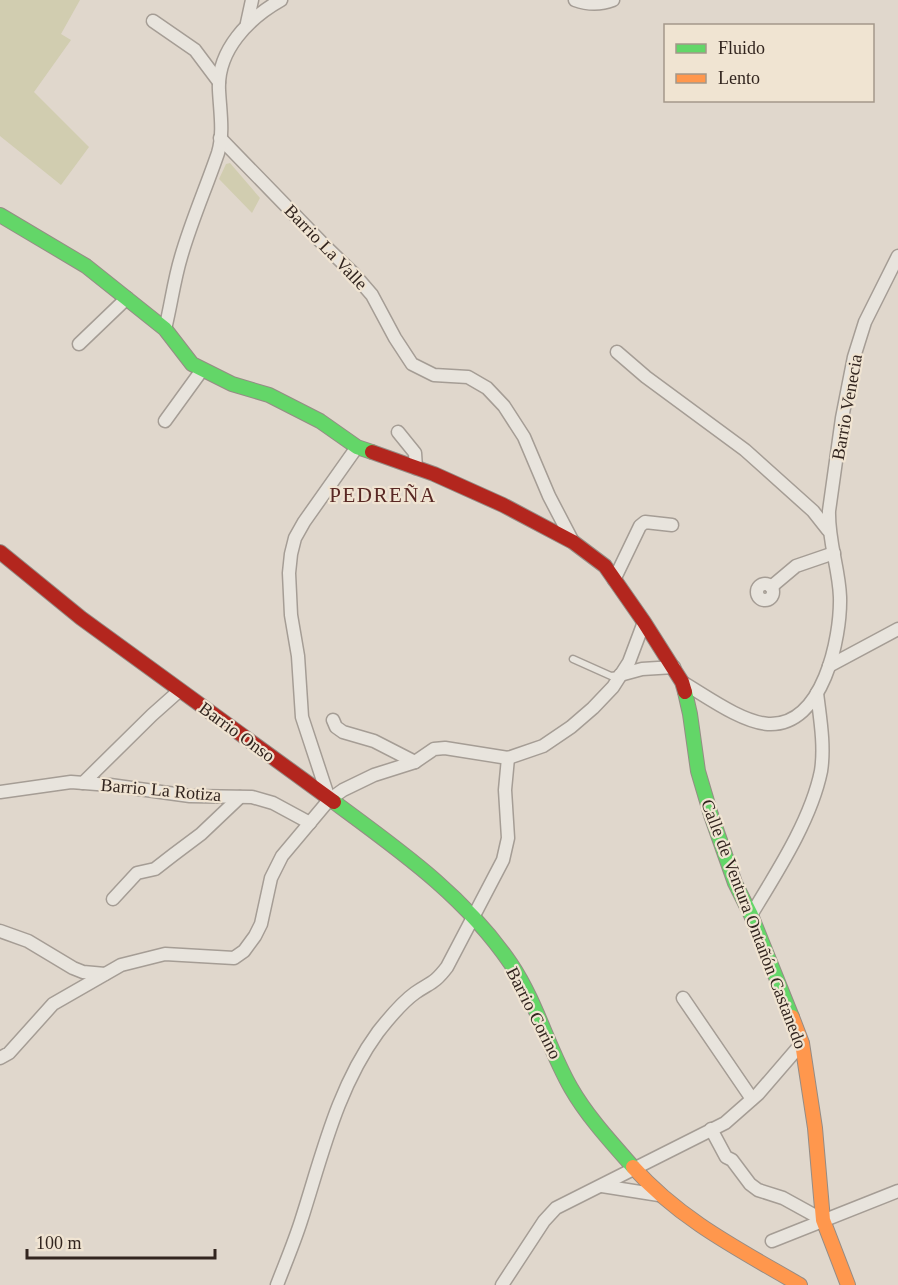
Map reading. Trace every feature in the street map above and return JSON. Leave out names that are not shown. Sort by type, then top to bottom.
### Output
[{"type":"street","points":[[247,23],[252,0]]},
{"type":"street","points":[[165,328],[180,259],[219,151],[222,118],[219,82],[221,70],[231,46],[247,23],[281,0]]},
{"type":"street","points":[[575,0],[601,4],[613,0]]},
{"type":"street","points":[[153,21],[195,50],[219,82]]},
{"type":"street","name":"Barrio La Valle","points":[[220,138],[372,295],[412,364],[434,375],[468,377],[487,388],[504,406],[524,437],[549,496],[573,542]]},
{"type":"street","name":"Calle de Ventura Ontañón Castanedo","points":[[0,215],[86,266],[127,297],[165,328],[186,357],[202,370],[232,384],[269,395],[320,421],[357,447],[434,474],[503,505],[573,542],[605,566],[682,682],[690,714],[698,771],[711,814],[735,883],[751,915],[802,1043],[815,1128],[823,1220],[848,1285]]},
{"type":"street","name":"Barrio Venecia","points":[[682,682],[737,714],[766,724],[791,718],[808,706],[817,693],[830,666],[837,635],[840,597],[834,553],[828,530],[842,418],[854,357],[865,322],[898,256]]},
{"type":"street","points":[[80,344],[127,297]]},
{"type":"street","name":"Barrio Venecia","points":[[617,352],[646,377],[745,450],[813,511],[828,530]]},
{"type":"street","points":[[165,421],[202,370]]},
{"type":"street","points":[[398,432],[416,453],[416,468]]},
{"type":"street","points":[[329,800],[302,717],[298,656],[291,615],[290,563],[295,538],[304,522],[357,447]]},
{"type":"street","points":[[614,580],[640,526],[645,522],[672,525]]},
{"type":"street","name":"Barrio Onso","points":[[0,552],[81,618],[401,851],[435,878],[473,915]]},
{"type":"street","points":[[771,587],[796,566],[834,553]]},
{"type":"street","points":[[0,1058],[9,1053],[53,1004],[85,988],[121,965],[165,954],[234,958],[244,951],[261,924],[271,878],[282,856],[329,800],[343,790],[374,775],[415,762],[434,749],[445,748],[508,758],[543,746],[571,728],[613,687],[629,662],[644,622]]},
{"type":"street","points":[[830,666],[898,629]]},
{"type":"street","points":[[620,675],[642,669],[674,668]]},
{"type":"street","name":"Barrio La Rotiza","points":[[83,783],[179,691]]},
{"type":"street","name":"Barrio Venecia","points":[[751,915],[798,832],[815,791],[821,770],[817,693]]},
{"type":"street","points":[[333,720],[336,727],[343,732],[374,741],[415,762]]},
{"type":"street","points":[[277,1285],[301,1221],[344,1089],[363,1055],[394,1012],[416,993],[436,981],[447,967],[503,860],[508,838],[505,790],[508,758]]},
{"type":"street","name":"Barrio La Rotiza","points":[[0,792],[36,786],[83,783],[110,784],[190,796],[252,797],[273,803],[310,823]]},
{"type":"street","name":"Barrio La Rotiza","points":[[112,899],[137,873],[155,869],[201,834],[240,797]]},
{"type":"street","name":"Barrio Corino","points":[[473,915],[524,985],[572,1089],[591,1118],[638,1173],[658,1195],[712,1234],[800,1285]]},
{"type":"street","points":[[0,931],[28,941],[73,968],[83,972],[105,974]]},
{"type":"street","points":[[683,998],[752,1099]]},
{"type":"street","points":[[502,1285],[544,1221],[556,1208],[581,1194],[638,1173],[725,1123],[752,1099],[802,1043]]},
{"type":"street","points":[[711,1129],[726,1157],[732,1160],[750,1184],[758,1190],[783,1198],[823,1220]]},
{"type":"street","points":[[626,1190],[638,1173]]},
{"type":"street","points":[[602,1186],[658,1195]]},
{"type":"street","points":[[772,1241],[898,1191]]},
{"type":"lane","points":[[573,659],[611,676],[620,675]]},
{"type":"shaded area","points":[[0,0],[80,0],[61,34],[71,40],[34,92],[89,147],[61,185],[0,136]]},
{"type":"shaded area","points":[[230,163],[260,198],[252,213],[219,179],[226,164]]},
{"type":"traffic: fast","points":[[0,215],[86,266],[165,329],[192,364],[232,384],[269,395],[320,421],[357,447],[372,452]]},
{"type":"traffic: fast","points":[[685,692],[698,771],[711,815],[735,883],[751,915],[792,1017]]},
{"type":"traffic: fast","points":[[334,802],[430,876],[493,939],[520,979],[563,1073],[577,1098],[633,1167]]},
{"type":"traffic: slow","points":[[792,1017],[802,1043],[815,1128],[823,1220],[848,1285]]},
{"type":"traffic: slow","points":[[633,1167],[670,1203],[712,1233],[800,1285]]},
{"type":"traffic: jam","points":[[372,452],[434,474],[503,505],[573,542],[605,566],[644,622],[682,682],[685,692]]},
{"type":"traffic: jam","points":[[0,552],[81,618],[334,802]]},
{"type":"district","name":"PEDREÑA","points":[[383,495]]}]
